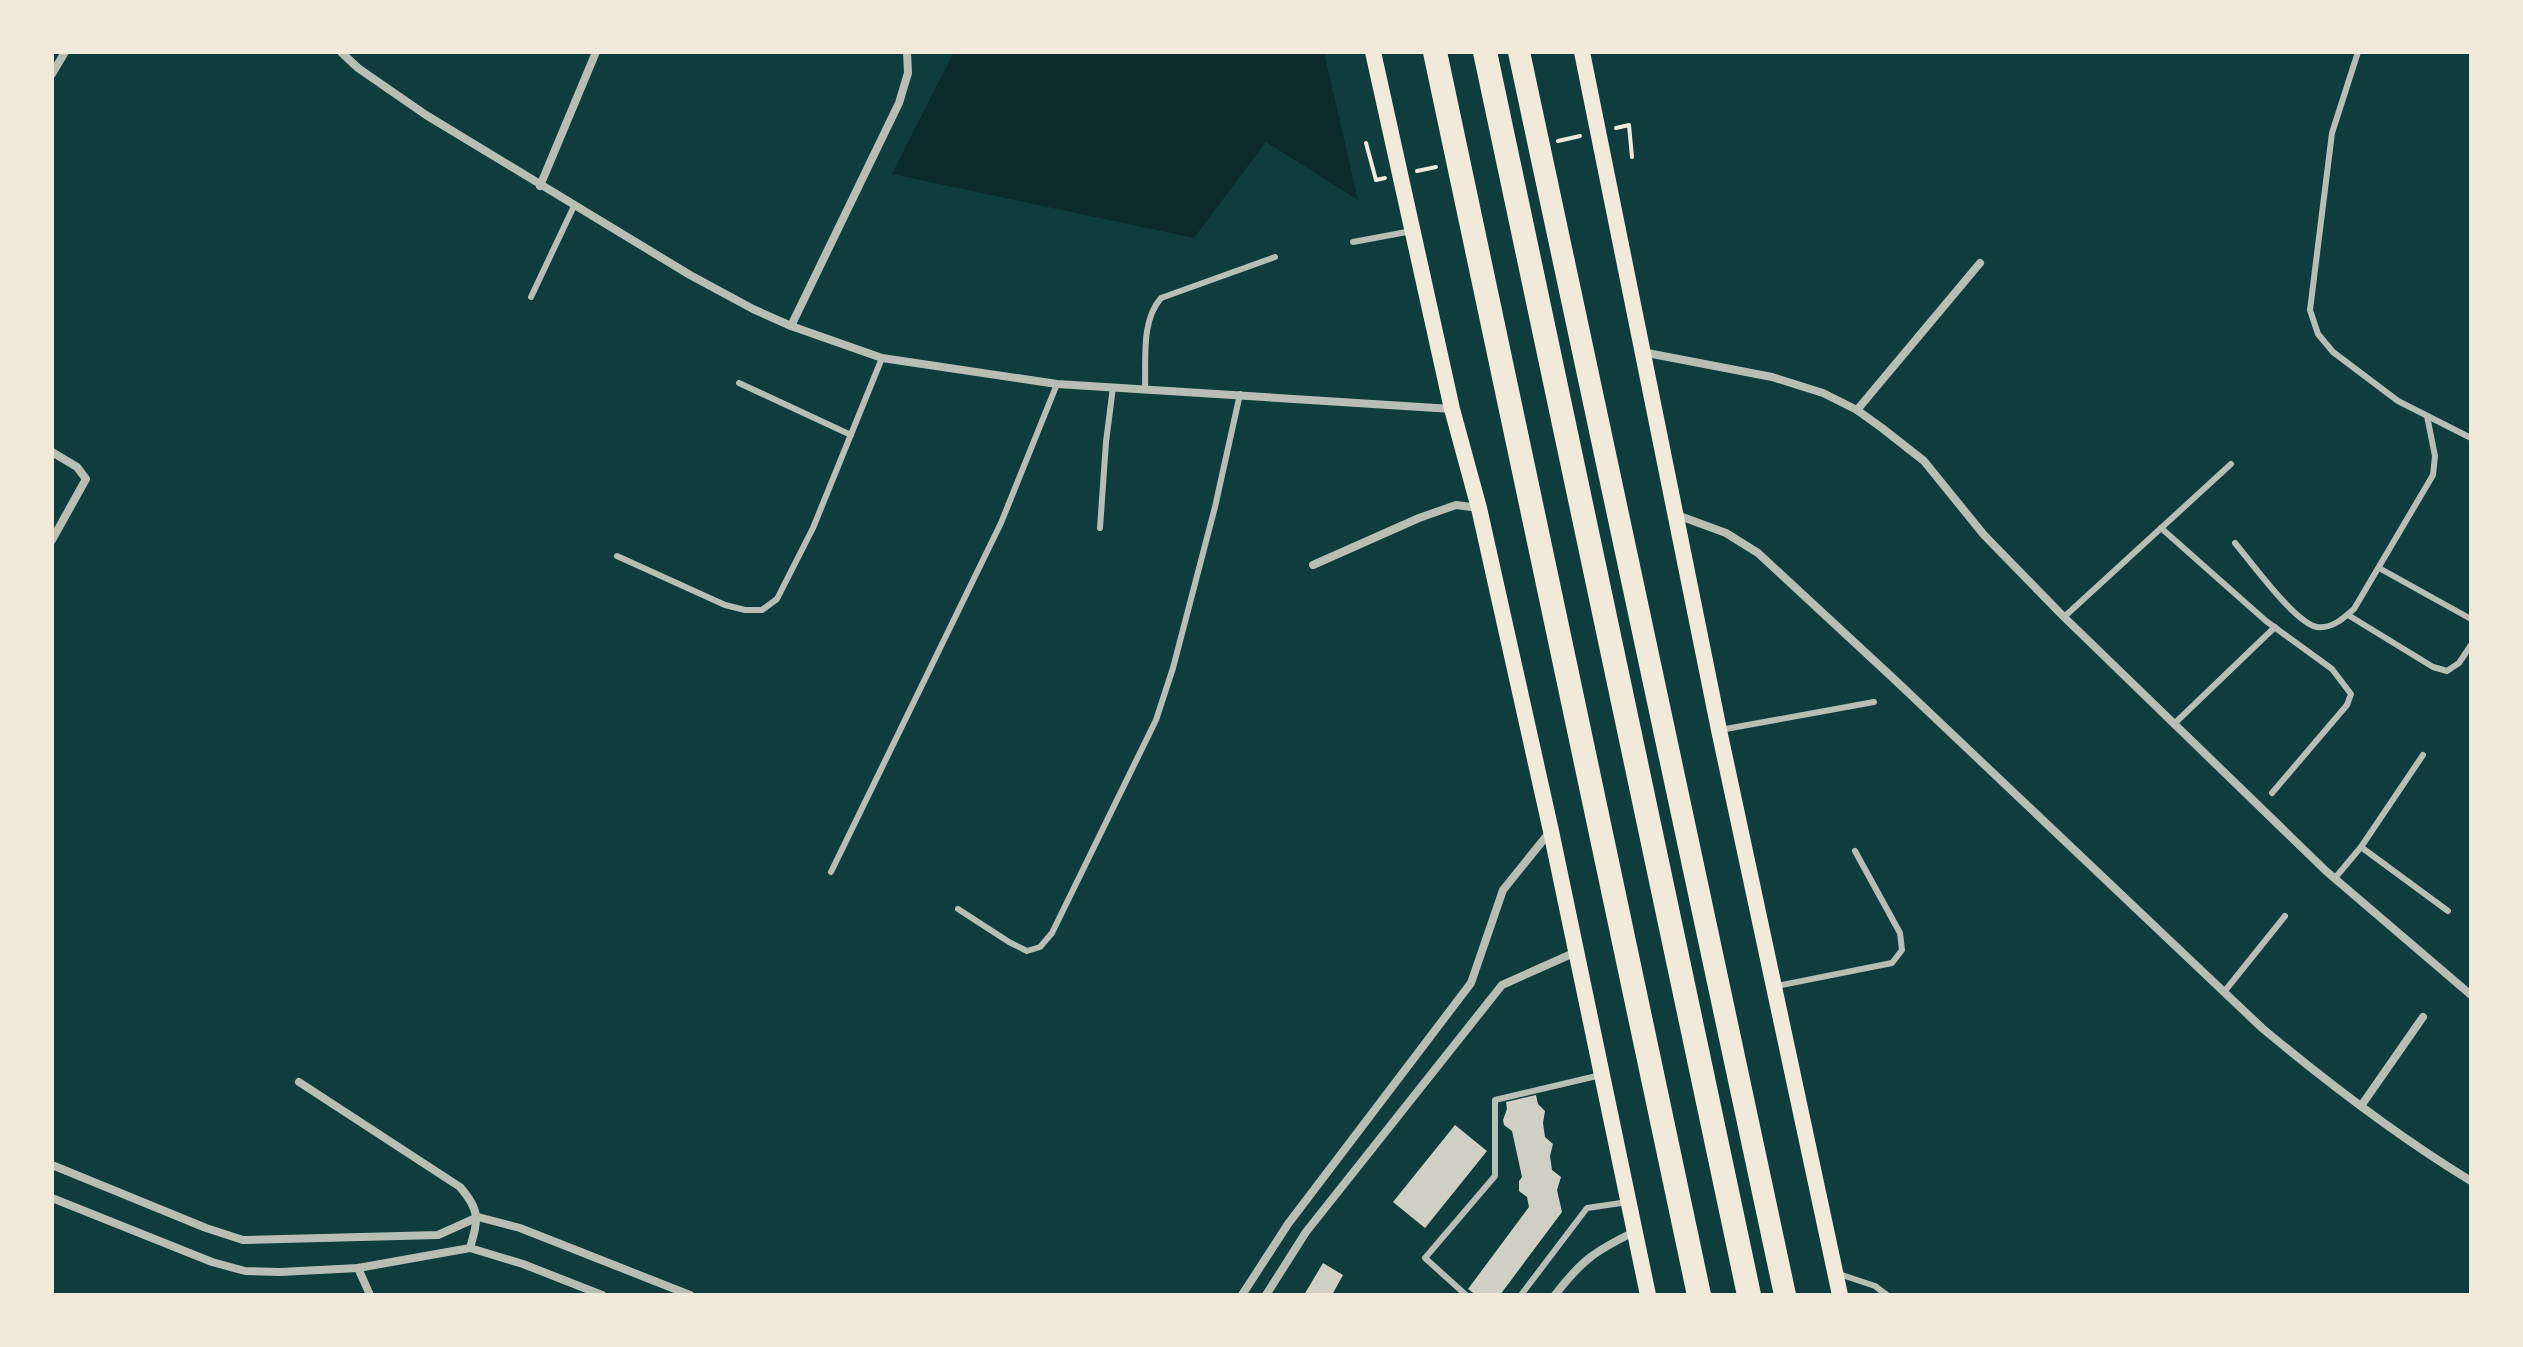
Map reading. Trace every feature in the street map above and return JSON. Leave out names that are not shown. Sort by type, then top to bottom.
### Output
[{"type":"highway","points":[[1435,52],[1701,1295]]},
{"type":"highway","points":[[1442,52],[1701,1295]]},
{"type":"highway","points":[[1485,52],[1749,1295]]},
{"type":"highway","points":[[1519,52],[1785,1295]]},
{"type":"main road","points":[[1373,52],[1452,409],[1479,508],[1551,831],[1648,1295]]},
{"type":"main road","points":[[1582,52],[1719,730],[1840,1295]]},
{"type":"street","points":[[52,74],[65,52]]},
{"type":"street","points":[[341,52],[358,68],[426,115],[690,275],[791,326],[882,358],[1057,384],[1452,409]]},
{"type":"street","points":[[540,186],[596,52]]},
{"type":"street","points":[[791,326],[899,103],[908,73],[907,52]]},
{"type":"street","points":[[1857,410],[1980,263]]},
{"type":"street","points":[[1642,352],[1772,377],[1823,393],[1857,410],[1924,461],[1984,535],[2064,617],[2335,878],[2471,995]]},
{"type":"street","points":[[52,452],[84,472],[86,479],[52,540]]},
{"type":"street","points":[[1313,565],[1456,505],[1479,508]]},
{"type":"street","points":[[1677,515],[1726,533],[1758,553],[2224,992],[2309,1068],[2471,1181]]},
{"type":"street","points":[[1242,1295],[1288,1224],[1471,983],[1503,890],[1551,831]]},
{"type":"street","points":[[1266,1295],[1306,1232],[1502,985],[1576,952]]},
{"type":"street","points":[[2361,1106],[2423,1017]]},
{"type":"street","points":[[299,1082],[460,1187],[470,1198],[478,1217],[470,1248]]},
{"type":"street","points":[[52,1165],[243,1240],[438,1235],[478,1217],[520,1228],[690,1295]]},
{"type":"street","points":[[52,1198],[212,1262],[245,1271],[358,1268],[470,1248],[523,1264],[602,1295]]},
{"type":"street","points":[[1288,1224],[1306,1232]]},
{"type":"street","points":[[1555,1295],[1577,1266],[1590,1255],[1635,1231]]},
{"type":"street","points":[[358,1268],[370,1295]]},
{"type":"lane","points":[[2358,52],[2332,133],[2310,310],[2318,334],[2333,352],[2398,401],[2471,438]]},
{"type":"lane","points":[[531,297],[548,255],[574,206]]},
{"type":"lane","points":[[1353,242],[1412,231]]},
{"type":"lane","points":[[1145,388],[1148,321],[1161,298],[1275,257]]},
{"type":"lane","points":[[617,556],[725,605],[762,610],[777,599],[813,528],[882,358]]},
{"type":"lane","points":[[739,383],[851,435]]},
{"type":"lane","points":[[831,872],[1001,523],[1057,384]]},
{"type":"lane","points":[[1100,528],[1113,387]]},
{"type":"lane","points":[[958,909],[1027,951],[1040,947],[1052,933],[1156,720],[1173,668],[1215,507],[1240,394]]},
{"type":"lane","points":[[2235,543],[2300,620],[2315,627],[2327,627],[2348,615],[2433,475],[2435,456],[2427,416]]},
{"type":"lane","points":[[2064,617],[2231,464]]},
{"type":"lane","points":[[2161,528],[2275,627],[2332,669],[2351,694],[2347,705],[2272,793]]},
{"type":"lane","points":[[2379,568],[2471,619]]},
{"type":"lane","points":[[2348,615],[2433,667],[2447,671],[2459,663],[2471,645]]},
{"type":"lane","points":[[2174,724],[2275,627]]},
{"type":"lane","points":[[1719,730],[1874,702]]},
{"type":"lane","points":[[2335,878],[2361,847],[2423,755]]},
{"type":"lane","points":[[2361,847],[2448,911]]},
{"type":"lane","points":[[1773,987],[1892,963],[1902,950],[1900,933],[1855,851]]},
{"type":"lane","points":[[2224,992],[2285,916]]},
{"type":"lane","points":[[1466,1295],[1425,1258],[1495,1176],[1495,1100],[1601,1075]]},
{"type":"lane","points":[[1521,1295],[1587,1208],[1628,1202]]},
{"type":"lane","points":[[1835,1273],[1875,1286],[1887,1295]]},
{"type":"path","points":[[1629,125],[1632,157]]},
{"type":"path","points":[[1366,143],[1376,180]]},
{"type":"water","points":[[954,52],[1324,52],[1358,200],[1266,142],[1194,238],[892,174]]},
{"type":"building","points":[[1536,1095],[1538,1104],[1545,1111],[1545,1137],[1553,1144],[1550,1156],[1552,1170],[1561,1177],[1557,1190],[1562,1212],[1500,1295],[1476,1295],[1468,1289],[1529,1207],[1527,1197],[1519,1191],[1522,1177],[1512,1131],[1504,1125],[1506,1102]]},
{"type":"building","points":[[1455,1125],[1487,1151],[1425,1228],[1393,1202]]},
{"type":"building","points":[[1323,1263],[1343,1275],[1332,1295],[1304,1295]]}]
